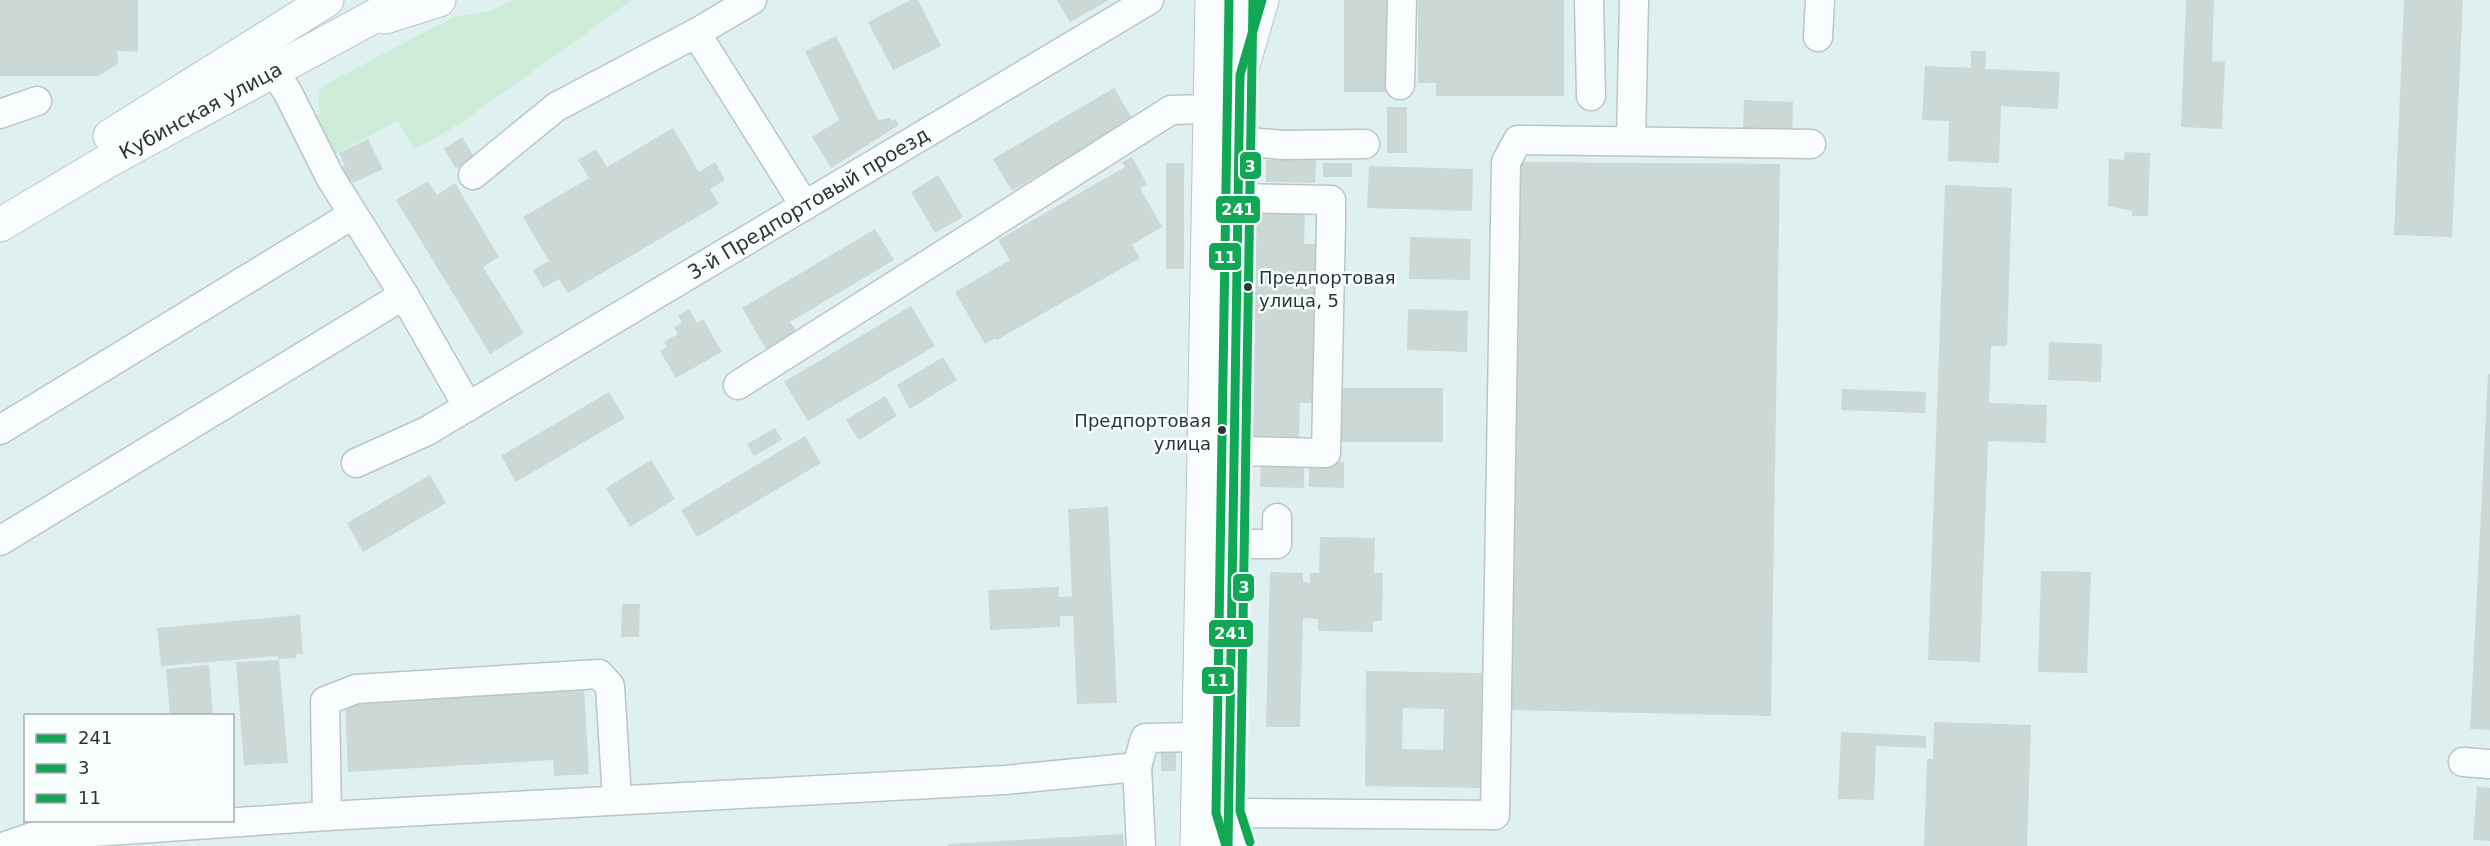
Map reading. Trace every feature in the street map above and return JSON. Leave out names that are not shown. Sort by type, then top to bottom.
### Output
[{"type":"main road","name":"Кубинская улица","points":[[0,202],[327,0]]},
{"type":"main road","name":"Кубинская улица","points":[[0,225],[106,162],[404,0]]},
{"type":"main road","points":[[354,28],[439,0]]},
{"type":"main road","points":[[1228,846],[1240,75],[1262,0]]},
{"type":"main road","points":[[1197,846],[1210,109],[1208,6]]},
{"type":"main road","points":[[1228,813],[1239,846]]},
{"type":"street","points":[[473,175],[556,107],[696,33],[752,0]]},
{"type":"street","points":[[1240,75],[1241,0]]},
{"type":"street","points":[[1401,85],[1402,0]]},
{"type":"street","points":[[1588,0],[1591,96]]},
{"type":"street","points":[[1631,141],[1634,0]]},
{"type":"street","points":[[1818,37],[1820,0]]},
{"type":"street","name":"3-й Предпортовый проезд","points":[[356,463],[427,431],[805,206],[1140,2]]},
{"type":"street","points":[[696,33],[805,206]]},
{"type":"street","points":[[274,71],[352,216],[404,295],[468,406]]},
{"type":"street","points":[[0,114],[38,101]]},
{"type":"street","points":[[738,386],[1171,110],[1210,109]]},
{"type":"street","points":[[1228,813],[1495,814],[1506,162],[1518,140],[1811,144]]},
{"type":"street","points":[[1239,141],[1283,145],[1365,144]]},
{"type":"street","points":[[1234,451],[1326,453],[1331,200],[1238,198]]},
{"type":"street","points":[[0,430],[352,216]]},
{"type":"street","points":[[0,541],[404,295]]},
{"type":"street","points":[[1232,544],[1277,544],[1277,518]]},
{"type":"street","points":[[327,816],[325,701],[356,689],[599,674],[610,686],[617,799]]},
{"type":"street","points":[[1141,846],[1137,767],[1145,738],[1199,737]]},
{"type":"street","points":[[6,846],[35,837],[327,816],[1005,780],[1137,767]]},
{"type":"green space","points":[[515,0],[632,0],[459,124],[414,150],[398,121],[335,154],[314,117],[320,113],[318,97],[322,86],[454,17],[489,11]]},
{"type":"building","points":[[0,0],[138,0],[138,52],[117,51],[118,64],[98,76],[0,76]]},
{"type":"building","points":[[911,0],[918,0],[941,46],[893,70],[868,22]]},
{"type":"building","points":[[1057,0],[1109,0],[1070,22]]},
{"type":"building","points":[[1344,0],[1387,0],[1388,92],[1344,92]]},
{"type":"building","points":[[1418,0],[1564,0],[1564,96],[1436,96],[1436,83],[1418,83]]},
{"type":"building","points":[[2186,0],[2214,0],[2212,61],[2225,62],[2222,129],[2181,127]]},
{"type":"building","points":[[2404,0],[2463,0],[2452,237],[2394,235]]},
{"type":"building","points":[[836,36],[878,120],[890,118],[892,121],[895,119],[899,125],[831,168],[812,137],[839,120],[805,51]]},
{"type":"building","points":[[1971,51],[1986,51],[1985,69],[2060,72],[2058,109],[2001,106],[1999,163],[1948,161],[1949,121],[1922,120],[1925,66],[1971,68]]},
{"type":"building","points":[[1114,88],[1133,120],[1012,191],[993,159]]},
{"type":"building","points":[[1744,100],[1793,102],[1792,137],[1743,135]]},
{"type":"building","points":[[1387,107],[1407,107],[1407,153],[1387,153]]},
{"type":"building","points":[[673,128],[699,172],[715,162],[725,180],[710,189],[719,204],[568,293],[559,279],[543,288],[533,270],[549,261],[523,217],[589,178],[578,160],[596,149],[607,167]]},
{"type":"building","points":[[462,137],[474,157],[456,169],[444,149]]},
{"type":"building","points":[[368,139],[383,169],[353,183],[352,180],[344,183],[337,169],[345,166],[339,153]]},
{"type":"building","points":[[2125,152],[2150,153],[2148,216],[2132,216],[2132,211],[2108,206],[2109,159],[2124,160]]},
{"type":"building","points":[[1132,157],[1147,184],[1140,188],[1162,227],[1132,245],[1140,258],[997,340],[996,338],[985,344],[955,292],[1010,260],[998,240],[1125,167],[1122,162]]},
{"type":"building","points":[[1266,160],[1316,160],[1315,183],[1266,182]]},
{"type":"building","points":[[1521,162],[1780,164],[1771,716],[1512,710]]},
{"type":"building","points":[[1166,163],[1184,163],[1184,269],[1166,269]]},
{"type":"building","points":[[1323,163],[1352,163],[1352,177],[1323,177]]},
{"type":"building","points":[[1369,166],[1473,169],[1472,211],[1367,208]]},
{"type":"building","points":[[938,175],[963,217],[935,233],[911,192]]},
{"type":"building","points":[[428,181],[437,195],[455,183],[499,257],[483,267],[524,333],[490,354],[396,200]]},
{"type":"building","points":[[1945,185],[2012,188],[2007,346],[1991,346],[1989,403],[2047,405],[2046,443],[1988,441],[1980,662],[1928,660]]},
{"type":"building","points":[[1256,210],[1305,211],[1304,244],[1318,244],[1316,403],[1300,403],[1299,437],[1252,436]]},
{"type":"building","points":[[875,229],[894,260],[790,322],[796,331],[766,349],[742,308]]},
{"type":"building","points":[[1410,237],[1471,239],[1470,280],[1409,279]]},
{"type":"building","points":[[911,306],[935,346],[808,421],[784,382]]},
{"type":"building","points":[[689,309],[697,323],[703,319],[722,352],[676,378],[660,351],[667,347],[664,342],[678,334],[674,327],[682,323],[678,316]]},
{"type":"building","points":[[1408,309],[1468,311],[1467,352],[1407,350]]},
{"type":"building","points":[[2049,342],[2102,344],[2101,382],[2048,380]]},
{"type":"building","points":[[943,357],[957,380],[910,409],[897,385]]},
{"type":"building","points":[[2488,374],[2490,374],[2490,730],[2470,729]]},
{"type":"building","points":[[1340,388],[1443,388],[1443,442],[1340,442]]},
{"type":"building","points":[[1842,389],[1926,392],[1925,413],[1841,410]]},
{"type":"building","points":[[609,392],[625,418],[516,482],[501,456]]},
{"type":"building","points":[[885,396],[897,416],[859,440],[846,420]]},
{"type":"building","points":[[775,428],[782,440],[754,456],[747,444]]},
{"type":"building","points":[[805,436],[821,463],[697,537],[681,510]]},
{"type":"building","points":[[651,460],[675,499],[630,527],[606,488]]},
{"type":"building","points":[[1261,461],[1304,462],[1304,488],[1260,487]]},
{"type":"building","points":[[1309,461],[1344,462],[1344,488],[1309,487]]},
{"type":"building","points":[[430,475],[446,503],[363,552],[347,523]]},
{"type":"building","points":[[1108,507],[1117,703],[1077,704],[1073,616],[1060,616],[1060,627],[990,630],[988,590],[1059,587],[1059,597],[1072,596],[1068,509]]},
{"type":"building","points":[[1320,537],[1375,538],[1374,573],[1383,573],[1382,621],[1373,621],[1373,632],[1318,631],[1318,619],[1303,618],[1300,727],[1266,727],[1270,572],[1303,573],[1303,582],[1310,583],[1310,573],[1319,573]]},
{"type":"building","points":[[2041,571],[2091,572],[2087,673],[2038,672]]},
{"type":"building","points":[[622,604],[640,604],[639,637],[621,637]]},
{"type":"building","points":[[300,615],[303,654],[296,654],[296,658],[278,659],[278,656],[161,666],[157,628]]},
{"type":"building","points":[[279,660],[288,763],[244,765],[236,662]]},
{"type":"building","points":[[209,665],[213,714],[170,714],[166,669]]},
{"type":"building","points":[[1366,671],[1482,673],[1480,788],[1365,786]],"holes":[[[1403,708],[1444,709],[1443,750],[1402,749]]]},
{"type":"building","points":[[584,689],[589,774],[554,776],[553,760],[348,772],[345,702]]},
{"type":"building","points":[[1934,722],[2031,725],[2027,846],[1924,846],[1927,759],[1933,759]]},
{"type":"building","points":[[1841,732],[1926,736],[1926,748],[1876,746],[1874,800],[1838,799]]},
{"type":"building","points":[[1161,750],[1176,751],[1176,771],[1161,771]]},
{"type":"building","points":[[2477,787],[2490,788],[2490,841],[2473,840]]},
{"type":"building","points":[[1123,834],[1124,846],[948,846],[948,844]]},
{"type":"transit line","name":"11","points":[[1226,846],[1216,813],[1229,0]]},
{"type":"transit line","name":"3","points":[[1250,842],[1240,811],[1253,0]]},
{"type":"transit line","name":"241","points":[[1228,846],[1240,75],[1262,0]]},
{"type":"place","name":"Предпортовая улица, 5","points":[[1248,287]]},
{"type":"place","name":"Предпортовая улица","points":[[1222,430]]}]
